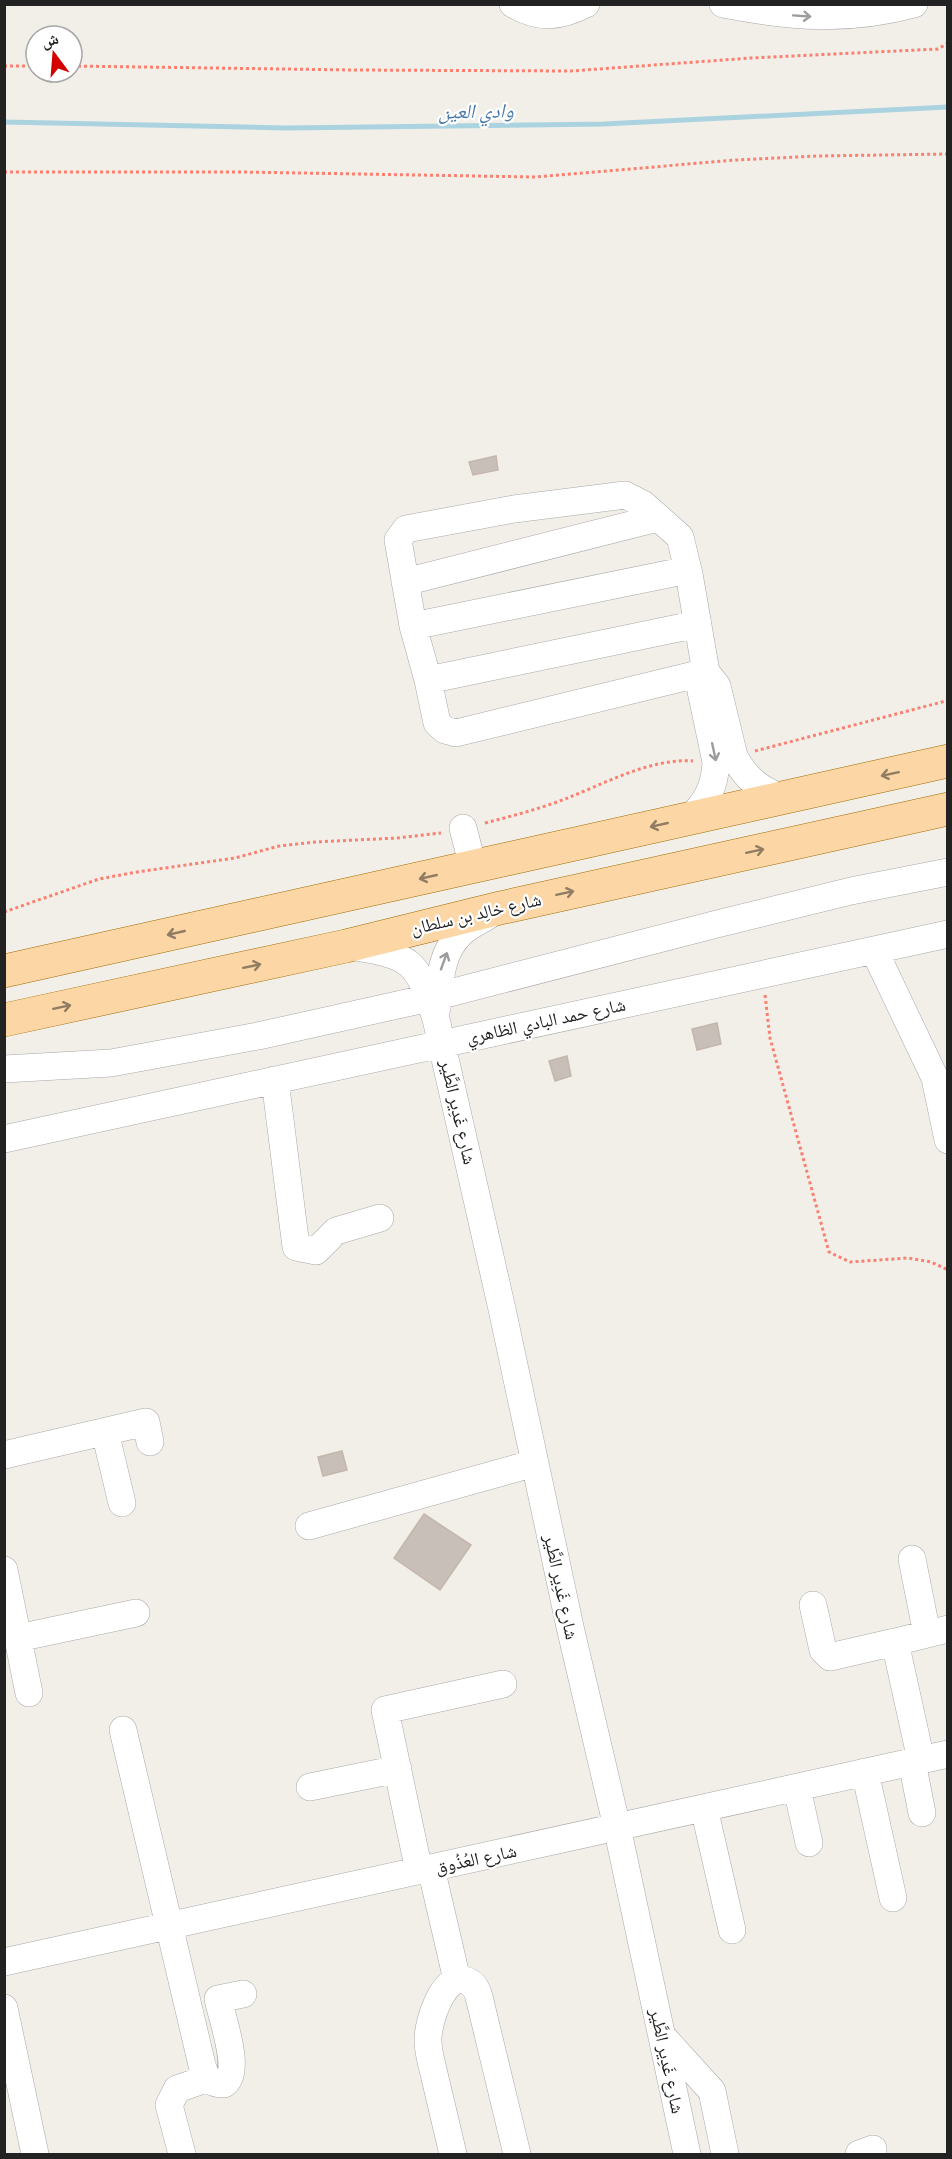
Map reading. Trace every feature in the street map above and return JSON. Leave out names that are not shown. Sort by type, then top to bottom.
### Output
[{"type":"main road","points":[[4,971],[948,761]]},
{"type":"main road","name":"شارع خالِد بن سلطان","points":[[4,1020],[346,946],[500,908],[948,809]]},
{"type":"street","points":[[513,4],[525,11],[546,16],[568,13],[586,4]]},
{"type":"street","points":[[723,4],[774,14],[814,17],[863,14],[915,4]]},
{"type":"street","points":[[690,818],[707,798],[715,775],[716,762],[700,691],[706,672],[680,537],[643,504],[625,495],[513,509],[406,529],[398,540],[413,626],[428,680],[436,723],[445,730],[456,733],[706,672]]},
{"type":"street","points":[[405,582],[658,518]]},
{"type":"street","points":[[413,626],[688,570]]},
{"type":"street","points":[[428,680],[698,624]]},
{"type":"street","points":[[706,672],[717,686],[738,764],[751,781],[783,798]]},
{"type":"street","points":[[463,828],[472,867]]},
{"type":"street","points":[[4,1069],[111,1064],[258,1036],[437,1014],[747,916],[851,891],[948,872]]},
{"type":"street","name":"شارع غَدِير الطَّير","points":[[437,1014],[440,972],[449,948],[461,932],[500,908]]},
{"type":"street","name":"شارع حمد البادي الظاهري","points":[[4,1138],[275,1080],[437,1014],[763,974],[948,933]]},
{"type":"street","name":"شارع غَدِير الطَّير","points":[[346,946],[400,956],[413,967],[425,984],[437,1014],[687,2154]]},
{"type":"street","points":[[874,950],[935,1078],[948,1140]]},
{"type":"street","points":[[275,1080],[296,1247],[316,1251],[336,1231],[380,1218]]},
{"type":"street","points":[[4,1455],[67,1450],[105,1432],[146,1422],[150,1442]]},
{"type":"street","points":[[105,1432],[122,1503]]},
{"type":"street","points":[[309,1526],[535,1463]]},
{"type":"street","points":[[813,1605],[823,1650],[830,1657],[937,1632],[912,1559]]},
{"type":"street","points":[[4,1570],[14,1645],[29,1693]]},
{"type":"street","points":[[14,1645],[135,1613]]},
{"type":"street","points":[[895,1642],[916,1761],[922,1813]]},
{"type":"street","points":[[457,1980],[398,1769],[385,1710],[503,1684]]},
{"type":"street","points":[[123,1730],[206,2079],[212,2083],[224,2084],[231,2076],[231,2057],[218,1999],[243,1994]]},
{"type":"street","name":"شارع العُذُوق","points":[[4,1962],[948,1754]]},
{"type":"street","points":[[310,1787],[398,1769]]},
{"type":"street","points":[[865,1772],[893,1898]]},
{"type":"street","points":[[797,1788],[809,1843]]},
{"type":"street","points":[[704,1808],[732,1930]]},
{"type":"street","points":[[453,2154],[430,2055],[428,2036],[429,2027],[444,1989],[448,1984],[457,1980],[470,1982],[477,1990],[517,2154]]},
{"type":"street","points":[[4,2008],[35,2154]]},
{"type":"street","points":[[662,2036],[712,2091],[725,2154]]},
{"type":"street","points":[[182,2154],[169,2104],[177,2090],[206,2079]]},
{"type":"path","points":[[84,66],[571,71],[751,58],[938,49],[948,43]]},
{"type":"path","points":[[4,66],[24,66]]},
{"type":"path","points":[[4,172],[276,172],[535,177],[736,160],[948,154]]},
{"type":"path","points":[[763,974],[770,1038],[829,1252],[850,1262],[908,1258],[931,1262],[948,1270]]},
{"type":"building","points":[[496,456],[498,470],[473,475],[469,462]]},
{"type":"building","points":[[717,1023],[721,1044],[697,1050],[692,1029]]},
{"type":"building","points":[[567,1056],[571,1076],[555,1081],[549,1061]]},
{"type":"building","points":[[342,1451],[347,1470],[323,1476],[318,1457]]},
{"type":"building","points":[[424,1514],[471,1545],[440,1590],[394,1558]]},
{"type":"waterway","name":"وادي العين","points":[[4,122],[286,128],[604,124],[948,107]]}]
